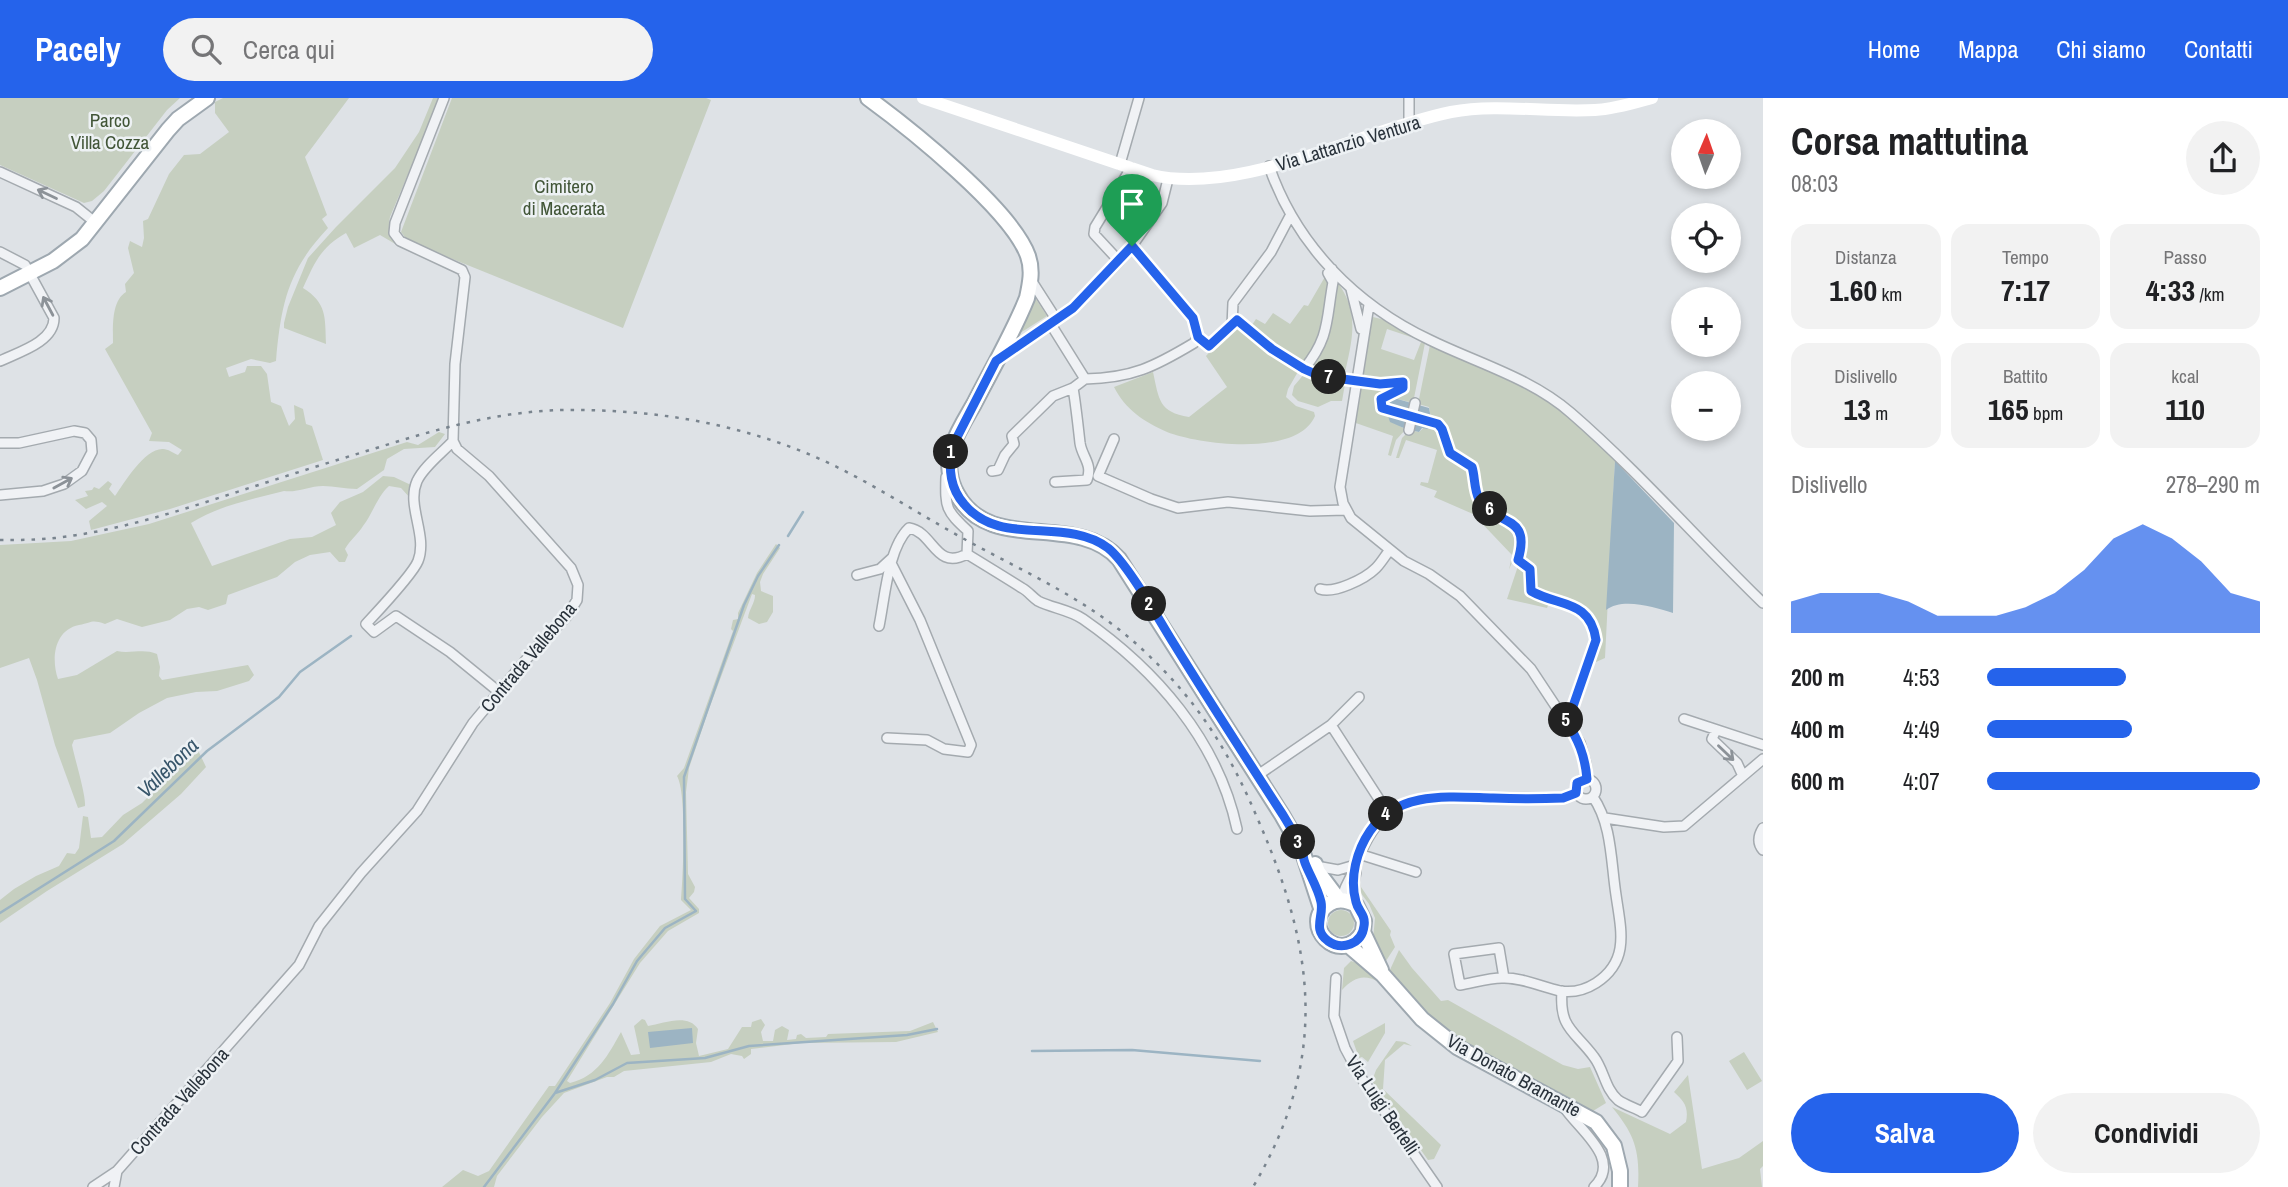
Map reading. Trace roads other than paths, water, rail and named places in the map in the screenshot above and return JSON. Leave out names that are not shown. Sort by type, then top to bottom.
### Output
[{"type":"main road","points":[[0,288],[53,261],[82,239],[164,125],[195,98]]},
{"type":"main road","points":[[30,273],[95,219],[178,119],[207,98]]},
{"type":"main road","points":[[867,98],[903,125],[960,175],[1014,229],[1029,259],[1031,280],[1027,298],[951,449],[950,462]]},
{"type":"main road","name":"Via Lattanzio Ventura","points":[[922,98],[1168,179],[1221,177],[1269,166],[1453,112],[1501,108],[1596,110],[1630,105],[1652,98]]},
{"type":"main road","name":"Via Donato Bramante","points":[[950,462],[951,480],[959,498],[970,511],[985,521],[1001,527],[1084,537],[1111,550],[1153,610],[1258,775],[1302,850],[1364,920],[1363,932],[1383,975]]},
{"type":"main road","name":"Via Donato Bramante","points":[[1302,850],[1322,911],[1318,924],[1323,937],[1334,945],[1348,945],[1383,975],[1422,1019],[1457,1046],[1596,1122],[1608,1136],[1618,1158],[1620,1187]]},
{"type":"main road","points":[[1322,911],[1326,905],[1346,902]]},
{"type":"main road","points":[[1348,945],[1363,932]]},
{"type":"street","points":[[444,98],[395,223],[394,233],[400,241],[462,270],[466,277],[455,364],[453,441],[417,482],[414,505],[421,545],[417,563],[366,624],[374,632],[396,616],[450,652],[499,692]]},
{"type":"street","points":[[1119,261],[1094,234],[1126,166],[1139,98]]},
{"type":"street","points":[[1409,98],[1409,123]]},
{"type":"street","points":[[1269,166],[1290,216],[1307,240],[1369,305],[1430,340],[1543,393],[1570,412],[1638,476],[1763,603]]},
{"type":"street","points":[[0,172],[76,207],[95,219]]},
{"type":"street","points":[[996,361],[1073,308],[1119,261],[1163,203],[1168,179]]},
{"type":"street","points":[[1290,216],[1271,252],[1233,303],[1235,323],[1304,369],[1320,376],[1380,384],[1403,382],[1403,388],[1381,399],[1380,405],[1388,410],[1430,421],[1442,429],[1450,453],[1472,467],[1477,497],[1520,532],[1523,541],[1518,560],[1530,569],[1531,591],[1583,612],[1594,629],[1596,640],[1570,715],[1565,719]]},
{"type":"street","points":[[1132,246],[1193,318],[1198,337],[1209,346],[1235,323]]},
{"type":"street","points":[[0,252],[19,261],[30,273],[54,318],[54,325],[44,338],[0,361]]},
{"type":"street","points":[[1304,369],[1318,352],[1324,339],[1333,282],[1328,273],[1332,269]]},
{"type":"street","points":[[1031,280],[1085,379]]},
{"type":"street","points":[[1351,287],[1359,313],[1362,340]]},
{"type":"street","points":[[1369,305],[1340,487],[1345,510],[1390,551],[1460,596],[1531,669],[1580,743],[1587,779],[1595,786],[1593,797],[1605,818],[1621,928],[1619,955],[1615,966],[1599,981],[1576,991],[1563,991],[1504,978],[1460,985],[1454,954],[1499,948],[1504,978]]},
{"type":"street","points":[[992,471],[998,470],[1014,444],[1012,436],[1053,396],[1073,388],[1085,379],[1111,378],[1156,366],[1194,343],[1198,337]]},
{"type":"street","points":[[1055,482],[1087,480],[1090,471],[1087,456],[1080,447],[1073,388]]},
{"type":"street","points":[[1409,430],[1415,403]]},
{"type":"street","points":[[0,443],[19,443],[74,431],[85,433],[91,440],[92,452],[82,471],[64,484],[35,492],[0,495]]},
{"type":"street","points":[[1114,439],[1098,475],[1178,508],[1228,502],[1310,511],[1345,510]]},
{"type":"street","name":"Contrada Vallebona","points":[[114,1187],[117,1171],[299,965],[319,926],[417,811],[473,723],[574,607],[578,585],[570,568],[498,486],[457,449],[453,441]]},
{"type":"street","points":[[950,462],[946,478],[949,513],[968,531],[967,554]]},
{"type":"street","points":[[879,626],[892,562],[909,528],[918,530],[940,555],[949,559],[967,554]]},
{"type":"street","points":[[1320,589],[1335,589],[1368,575],[1390,551]]},
{"type":"street","points":[[967,554],[1026,590],[1036,600],[1079,617],[1136,659],[1173,698],[1196,733],[1231,799],[1237,828]]},
{"type":"street","points":[[857,575],[880,569],[892,562]]},
{"type":"street","points":[[887,738],[927,740],[944,749],[968,752],[971,745],[920,620],[892,562]]},
{"type":"street","points":[[1258,775],[1331,725],[1359,697]]},
{"type":"street","points":[[1684,719],[1763,746]]},
{"type":"street","points":[[1331,725],[1388,813]]},
{"type":"street","points":[[1716,730],[1712,739],[1737,764],[1743,776]]},
{"type":"street","points":[[1605,818],[1664,827],[1684,825],[1763,760]]},
{"type":"street","points":[[1576,793],[1577,783],[1587,779]]},
{"type":"street","points":[[1346,902],[1342,891],[1371,830],[1388,813],[1404,804],[1434,797],[1563,798],[1576,793]]},
{"type":"street","points":[[1576,793],[1584,799],[1593,797]]},
{"type":"street","points":[[1763,828],[1758,837],[1759,846],[1763,850]]},
{"type":"street","points":[[1359,854],[1416,872]]},
{"type":"street","points":[[1316,866],[1338,870],[1355,865]]},
{"type":"street","points":[[1346,902],[1354,883],[1355,865]]},
{"type":"street","name":"Via Luigi Bertelli","points":[[1336,978],[1335,1016],[1345,1048],[1360,1076],[1437,1187]]},
{"type":"street","points":[[1563,991],[1566,1026],[1595,1058],[1612,1093],[1619,1101],[1643,1112],[1678,1061],[1677,1037]]},
{"type":"street","points":[[1562,1102],[1570,1116],[1593,1140],[1604,1163],[1602,1176],[1594,1187]]},
{"type":"street","points":[[93,1187],[117,1171]]},
{"type":"water","points":[[1391,399],[1429,408],[1431,418],[1428,429],[1422,428],[1419,432],[1390,422],[1387,413]]},
{"type":"water","points":[[1615,461],[1674,523],[1673,613],[1629,604],[1613,606],[1606,610]]},
{"type":"water","points":[[692,1028],[693,1043],[650,1048],[648,1032]]},
{"type":"waterway","points":[[788,536],[803,512]]},
{"type":"waterway","points":[[555,1093],[613,1004],[637,961],[665,928],[696,911],[685,899],[684,777],[744,605],[758,576],[779,545]]},
{"type":"waterway","name":"Vallebona","points":[[0,913],[114,841],[207,751],[279,697],[300,672],[351,636]]},
{"type":"waterway","points":[[484,1187],[555,1093],[595,1080],[627,1063],[705,1058],[749,1046],[907,1035],[937,1029]]},
{"type":"waterway","points":[[1032,1051],[1132,1050],[1260,1061]]},
{"type":"railway","points":[[0,540],[55,538],[125,525],[395,442],[446,428],[522,413],[575,410],[634,412],[693,420],[778,443],[847,472],[1058,589],[1123,633],[1181,689],[1197,709],[1237,773],[1278,870],[1293,916],[1302,962],[1306,1006],[1303,1050],[1294,1095],[1277,1140],[1253,1187]]},
{"type":"park label","name":"Parco Villa Cozza","points":[[110,131]]},
{"type":"park label","name":"Cimitero di Macerata","points":[[564,197]]}]
